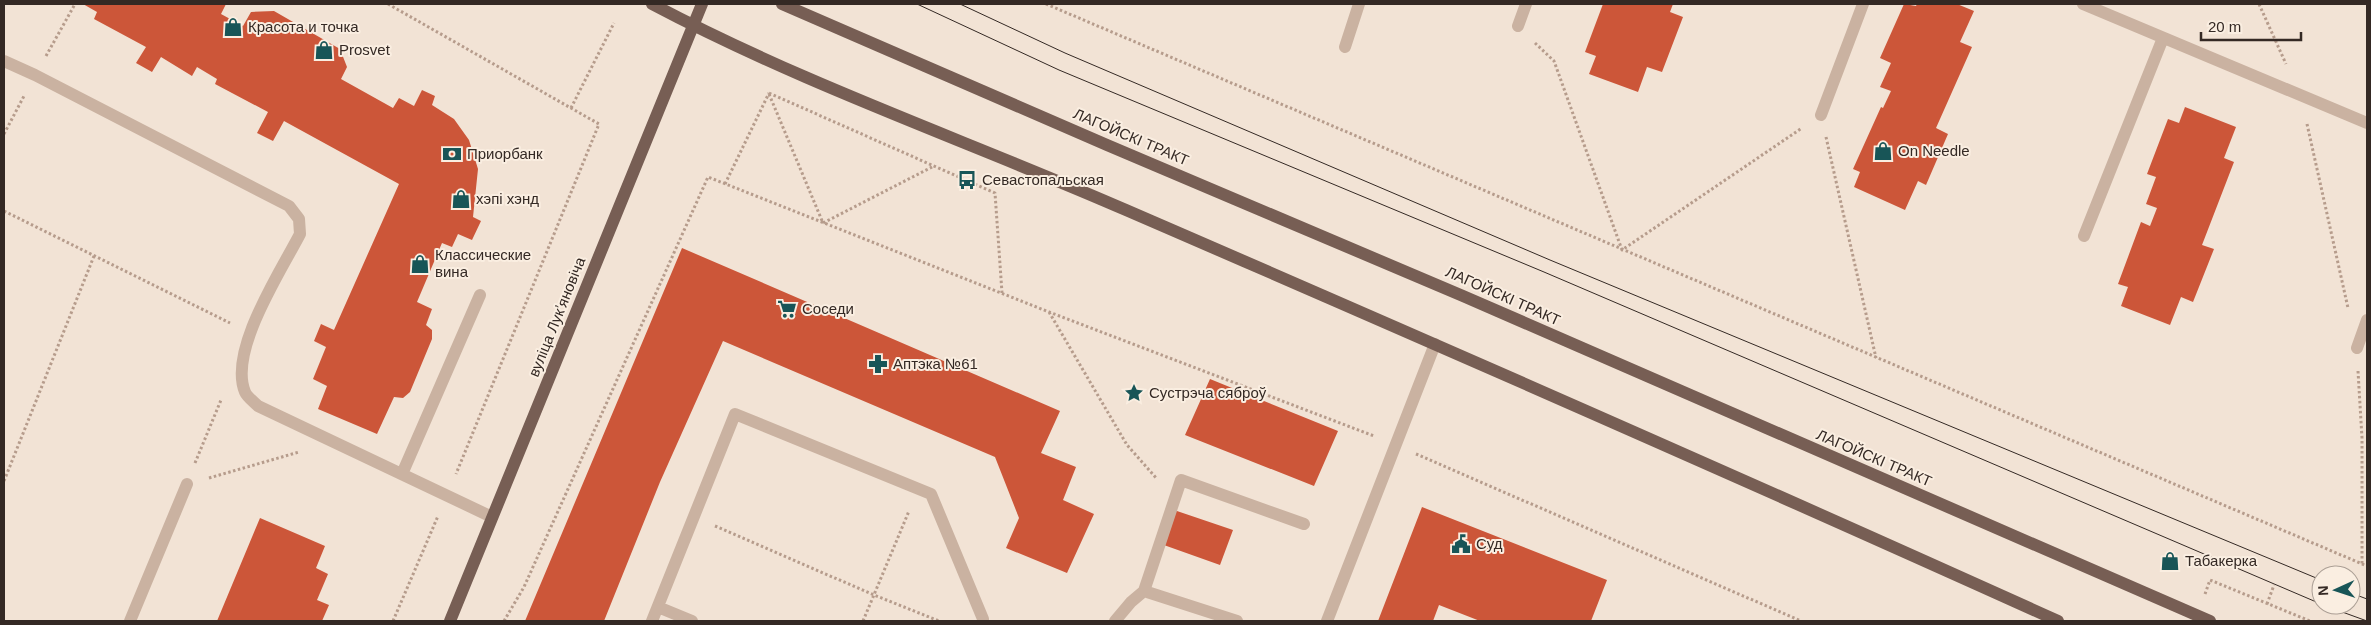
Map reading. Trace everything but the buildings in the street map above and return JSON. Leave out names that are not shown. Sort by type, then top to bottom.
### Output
[{"type":"main road","points":[[652,4],[781,67],[1088,193],[1435,344],[2058,621]]},
{"type":"main road","name":"вуліца Лукʼяновіча","points":[[450,621],[702,4]]},
{"type":"main road","name":"ЛАГОЙСКІ ТРАКТ","points":[[782,4],[1462,296],[2210,621]]},
{"type":"lane","points":[[1345,46],[1359,4]]},
{"type":"lane","points":[[1518,26],[1526,4]]},
{"type":"lane","points":[[1821,115],[1863,4]]},
{"type":"lane","points":[[2083,4],[2367,123]]},
{"type":"lane","points":[[2084,236],[2163,38]]},
{"type":"lane","points":[[4,61],[36,75],[289,206],[299,219],[300,234],[249,332],[241,375],[245,393],[258,406],[492,517]]},
{"type":"lane","points":[[402,474],[480,295]]},
{"type":"lane","points":[[2356,348],[2367,320]]},
{"type":"lane","points":[[1327,621],[1435,344]]},
{"type":"lane","points":[[652,621],[735,414],[931,494],[984,620]]},
{"type":"lane","points":[[1115,621],[1131,602],[1144,592],[1181,480],[1304,524]]},
{"type":"lane","points":[[130,621],[187,484]]},
{"type":"lane","points":[[1144,592],[1237,621]]},
{"type":"lane","points":[[658,607],[692,621]]},
{"type":"path","points":[[388,4],[599,124],[447,496],[393,621]]},
{"type":"path","points":[[1046,4],[2367,566]]},
{"type":"path","points":[[2259,4],[2300,95],[2348,309]]},
{"type":"path","points":[[572,108],[614,23]]},
{"type":"path","points":[[1518,26],[1554,61],[1622,250]]},
{"type":"path","points":[[769,93],[995,192],[1002,293]]},
{"type":"path","points":[[726,184],[769,93]]},
{"type":"path","points":[[769,93],[823,223]]},
{"type":"path","points":[[1622,250],[1821,115],[1876,358]]},
{"type":"path","points":[[823,223],[934,166]]},
{"type":"path","points":[[504,621],[524,587],[708,177],[1049,312],[1395,444],[1801,621]]},
{"type":"path","points":[[4,212],[249,332]]},
{"type":"path","points":[[4,481],[94,256]]},
{"type":"path","points":[[1049,312],[1127,445],[1160,482]]},
{"type":"path","points":[[2356,348],[2362,438],[2362,565]]},
{"type":"path","points":[[187,484],[223,395]]},
{"type":"path","points":[[187,484],[334,442]]},
{"type":"path","points":[[862,621],[919,489]]},
{"type":"path","points":[[694,517],[939,621]]},
{"type":"path","points":[[2210,580],[2310,621]]},
{"type":"path","points":[[2267,604],[2274,585]]},
{"type":"tram line","points":[[917,4],[1059,70],[1544,272],[2311,600]]},
{"type":"tram line","points":[[960,4],[1065,53],[1550,260],[2311,576]]},
{"type":"tram line","points":[[2361,597],[2367,599]]},
{"type":"tram line","points":[[2350,615],[2367,621]]},
{"type":"place","name":"Красота и точка","points":[[233,27]]},
{"type":"place","name":"Prosvet","points":[[324,50]]},
{"type":"place","name":"On Needle","points":[[1883,151]]},
{"type":"place","name":"Приорбанк","points":[[452,154]]},
{"type":"place","name":"Севастопальская","points":[[967,180]]},
{"type":"place","name":"хэпі хэнд","points":[[461,199]]},
{"type":"place","name":"Классические вина","points":[[420,264]]},
{"type":"place","name":"Соседи","points":[[787,309]]},
{"type":"place","name":"Аптэка №61","points":[[878,364]]},
{"type":"place","name":"Сустрэча сяброў","points":[[1134,393]]},
{"type":"place","name":"Суд","points":[[1461,544]]},
{"type":"place","name":"Табакерка","points":[[2170,561]]}]
